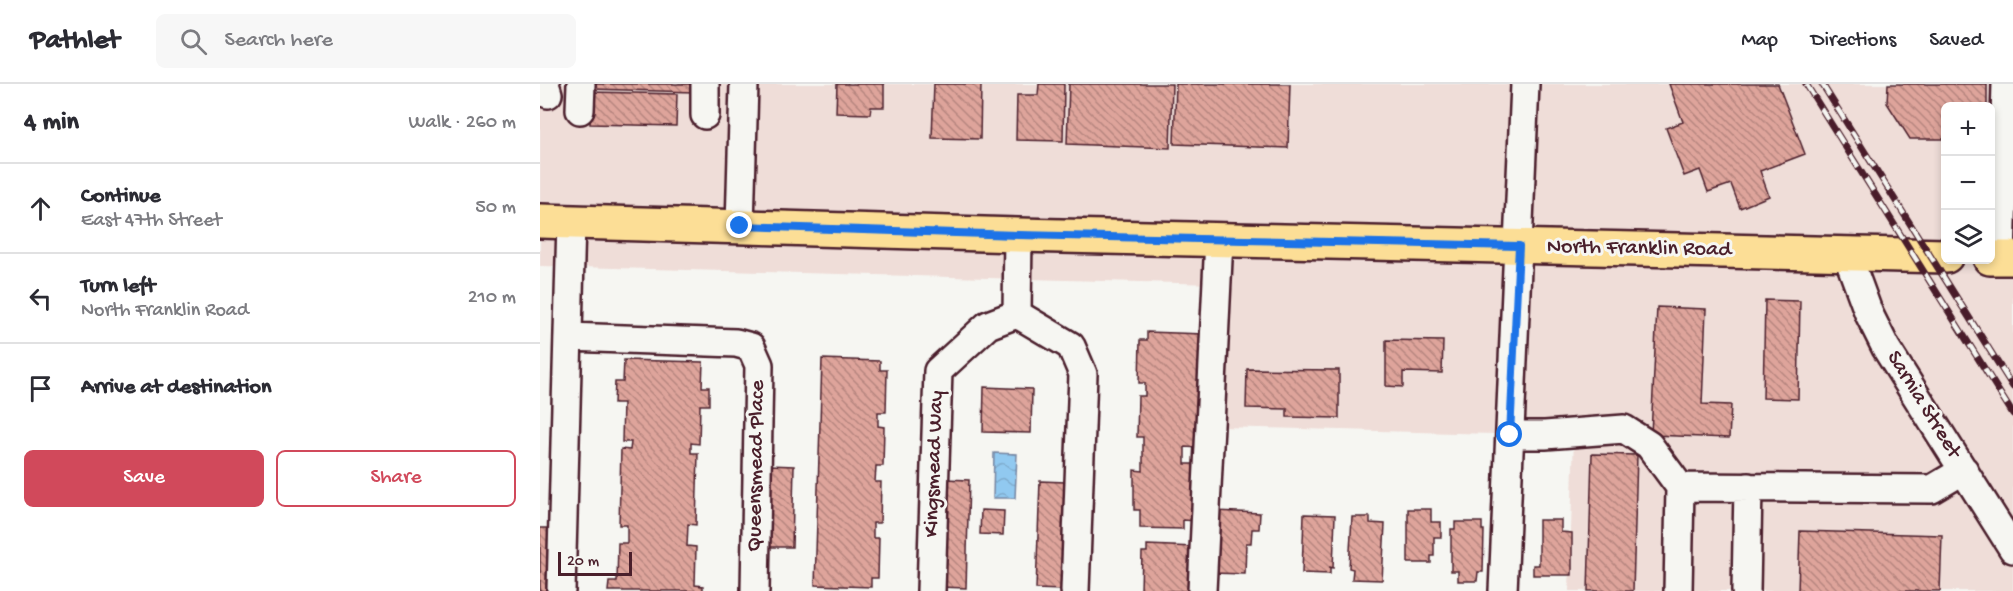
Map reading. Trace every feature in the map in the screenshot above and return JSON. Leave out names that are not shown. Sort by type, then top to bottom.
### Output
[{"type":"main road","name":"North Franklin Road","points":[[555,221],[1018,235],[1941,256]]},
{"type":"street","points":[[705,84],[705,115]]},
{"type":"street","points":[[740,226],[744,84]]},
{"type":"street","points":[[1503,591],[1526,84]]},
{"type":"street","points":[[2002,258],[2006,84]]},
{"type":"street","points":[[555,221],[568,337],[561,591]]},
{"type":"street","points":[[1018,235],[1017,314],[1071,346],[1083,374],[1075,591]]},
{"type":"street","points":[[1202,591],[1219,239]]},
{"type":"street","name":"Sarnia Street","points":[[1847,254],[1875,328],[2013,549]]},
{"type":"street","name":"Kingsmead Way","points":[[931,591],[938,372],[988,325],[1017,314]]},
{"type":"street","name":"Queensmead Place","points":[[568,337],[736,343],[751,348],[759,365],[755,591]]},
{"type":"street","points":[[1510,435],[1545,435],[1624,429],[1649,445],[1680,487],[1678,591]]},
{"type":"street","points":[[1680,487],[1932,489],[1964,470]]},
{"type":"street","points":[[1746,591],[1748,487]]},
{"type":"shaded area","points":[[540,84],[2013,84],[2013,591],[1569,591],[1574,436],[1219,427],[1215,284],[540,266]]},
{"type":"water","points":[[994,453],[1017,454],[1015,498],[993,498]]},
{"type":"building","points":[[592,84],[693,84],[693,92],[592,89]]},
{"type":"building","points":[[837,84],[884,84],[884,107],[871,107],[870,114],[836,113]]},
{"type":"building","points":[[934,84],[981,84],[980,139],[932,138]]},
{"type":"building","points":[[1039,84],[1064,84],[1063,141],[1016,140],[1017,95],[1038,95]]},
{"type":"building","points":[[1069,84],[1172,84],[1170,148],[1067,144]]},
{"type":"building","points":[[1176,84],[1290,84],[1288,148],[1174,144]]},
{"type":"building","points":[[1669,84],[1778,84],[1805,154],[1760,171],[1769,196],[1740,208],[1731,184],[1708,192],[1700,170],[1684,176],[1666,128],[1683,122]]},
{"type":"building","points":[[1888,84],[1987,84],[1987,102],[1941,102],[1941,139],[1910,139],[1887,103]]},
{"type":"building","points":[[591,92],[677,94],[676,126],[590,124]]},
{"type":"building","points":[[1765,300],[1800,301],[1798,399],[1763,398]]},
{"type":"building","points":[[1657,307],[1706,309],[1702,404],[1731,405],[1729,438],[1651,435]]},
{"type":"building","points":[[1147,332],[1204,334],[1200,448],[1185,447],[1185,464],[1199,464],[1197,521],[1183,520],[1183,529],[1140,528],[1140,510],[1134,510],[1134,470],[1143,471],[1143,437],[1137,437],[1138,396],[1145,396],[1145,383],[1139,383],[1140,340],[1147,340]]},
{"type":"building","points":[[1386,340],[1443,341],[1442,373],[1403,372],[1403,387],[1386,386]]},
{"type":"building","points":[[822,359],[880,361],[880,370],[887,370],[886,412],[878,412],[878,426],[884,427],[883,466],[876,466],[875,482],[881,482],[880,523],[873,523],[873,538],[879,538],[878,578],[871,578],[871,587],[815,585]]},
{"type":"building","points":[[624,360],[703,362],[702,387],[709,387],[709,405],[700,405],[699,444],[691,443],[691,453],[698,453],[696,525],[688,524],[687,546],[696,547],[695,585],[703,586],[703,591],[608,591],[609,582],[617,582],[618,543],[627,543],[627,525],[619,525],[621,449],[630,450],[631,442],[622,442],[623,403],[614,403],[615,382],[623,382]]},
{"type":"building","points":[[1247,369],[1339,370],[1339,418],[1287,417],[1287,409],[1246,408]]},
{"type":"building","points":[[984,387],[1032,389],[1031,433],[983,432]]},
{"type":"building","points":[[1592,454],[1637,455],[1633,591],[1588,591]]},
{"type":"building","points":[[769,465],[794,466],[792,547],[767,547]]},
{"type":"building","points":[[944,479],[969,480],[966,588],[940,587]]},
{"type":"building","points":[[1040,481],[1065,482],[1062,590],[1036,589]]},
{"type":"building","points":[[1408,509],[1431,509],[1431,522],[1441,522],[1441,537],[1434,537],[1434,556],[1431,556],[1431,563],[1408,563]]},
{"type":"building","points":[[981,510],[1004,511],[1003,535],[980,534]]},
{"type":"building","points":[[1214,511],[1260,513],[1259,529],[1252,529],[1251,543],[1246,543],[1245,574],[1212,573]]},
{"type":"building","points":[[1304,514],[1335,515],[1333,568],[1330,567],[1330,574],[1302,573]]},
{"type":"building","points":[[1352,517],[1370,517],[1370,523],[1385,524],[1382,580],[1352,579],[1353,569],[1349,568]]},
{"type":"building","points":[[1539,520],[1561,520],[1561,532],[1572,533],[1572,575],[1533,575],[1533,565],[1539,565]]},
{"type":"building","points":[[1455,522],[1482,522],[1482,530],[1484,530],[1483,572],[1478,572],[1477,581],[1458,581],[1458,571],[1451,571],[1451,529],[1455,529]]},
{"type":"building","points":[[540,528],[548,528],[546,591],[540,591]]},
{"type":"building","points":[[1800,531],[1942,535],[1940,591],[1798,591]]},
{"type":"building","points":[[1147,545],[1195,547],[1194,591],[1141,591],[1142,552],[1147,552]]},
{"type":"railway","points":[[1806,84],[2013,414]]},
{"type":"railway","points":[[1822,84],[2013,387]]},
{"type":"route","points":[[740,226],[1018,235],[1519,246],[1510,435]]}]
